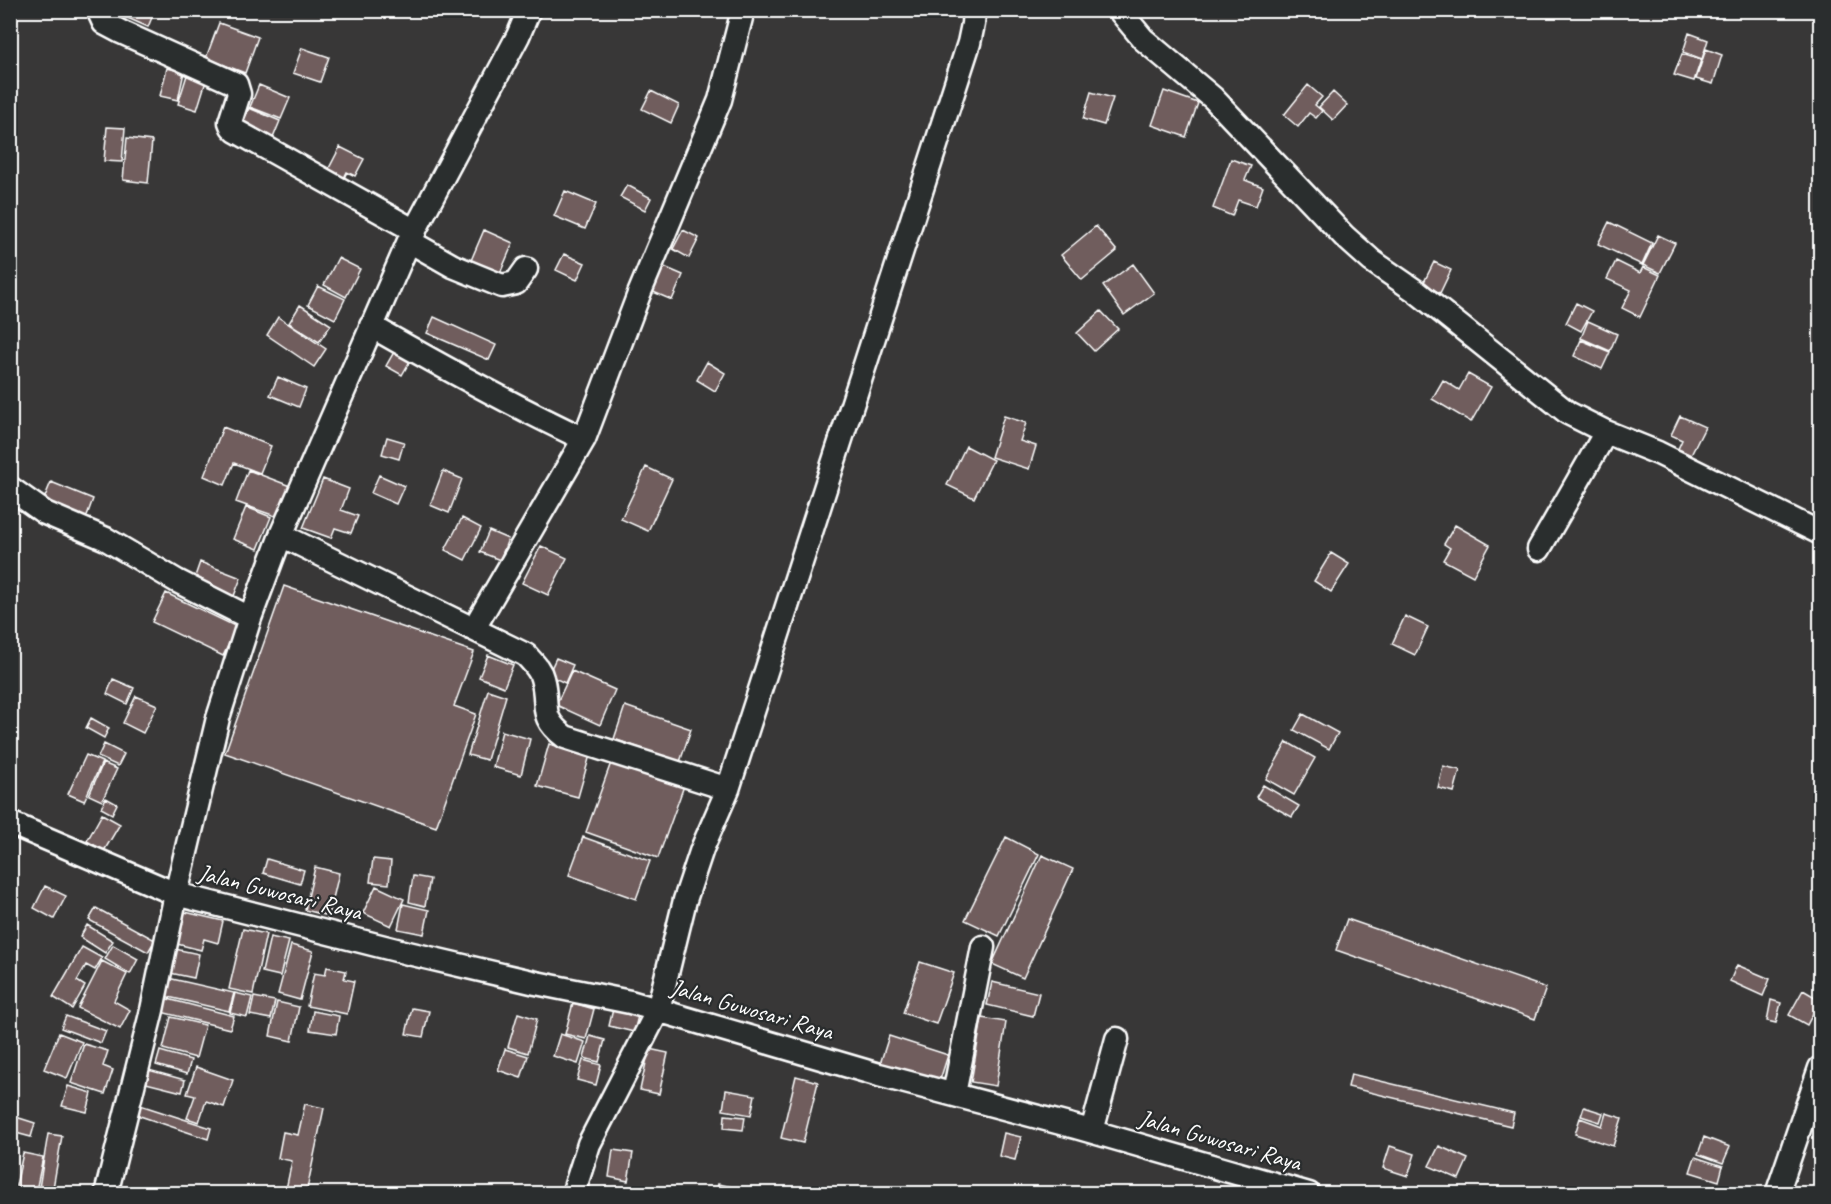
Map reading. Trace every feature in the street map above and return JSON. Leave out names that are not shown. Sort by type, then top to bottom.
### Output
[{"type":"street","points":[[98,10],[105,23],[121,32],[236,84],[239,94],[231,127],[412,236],[453,266],[502,285],[516,284],[525,269]]},
{"type":"street","points":[[106,1194],[152,1010],[176,894],[218,718],[250,618],[281,535],[412,236],[518,36],[529,10]]},
{"type":"street","points":[[474,628],[584,439],[639,294],[720,100],[743,10]]},
{"type":"street","points":[[573,1194],[589,1144],[658,1010],[685,900],[702,849],[728,789],[969,44],[974,24],[974,10]]},
{"type":"street","points":[[1119,10],[1143,39],[1213,98],[1351,243],[1372,261],[1417,292],[1568,413],[1605,432],[1658,453],[1821,532]]},
{"type":"street","points":[[371,326],[480,388],[584,439]]},
{"type":"street","points":[[1539,549],[1605,432]]},
{"type":"street","points":[[10,488],[45,513],[106,539],[177,581],[250,618]]},
{"type":"street","points":[[281,535],[389,590],[474,628],[526,655],[542,675],[547,718],[552,728],[565,737],[728,789]]},
{"type":"street","name":"Jalan Guwosari Raya","points":[[10,823],[176,894],[408,953],[630,1002],[1309,1194]]},
{"type":"street","points":[[954,1094],[982,947]]},
{"type":"street","points":[[1092,1131],[1117,1040]]},
{"type":"street","points":[[1777,1194],[1821,1068]]},
{"type":"building","points":[[123,10],[155,10],[148,27],[121,15]]},
{"type":"building","points":[[219,23],[258,37],[245,73],[206,58]]},
{"type":"building","points":[[1689,33],[1708,40],[1702,59],[1683,52]]},
{"type":"building","points":[[302,48],[329,57],[320,82],[293,73]]},
{"type":"building","points":[[1706,49],[1722,55],[1713,84],[1696,79]]},
{"type":"building","points":[[1682,54],[1701,60],[1694,81],[1674,75]]},
{"type":"building","points":[[167,68],[184,72],[178,100],[160,96]]},
{"type":"building","points":[[187,75],[206,81],[197,110],[178,104]]},
{"type":"building","points":[[259,85],[290,98],[281,119],[250,107]]},
{"type":"building","points":[[1308,85],[1322,97],[1315,105],[1322,111],[1316,118],[1309,113],[1298,127],[1284,115]]},
{"type":"building","points":[[651,91],[679,105],[671,123],[642,109]]},
{"type":"building","points":[[1164,91],[1198,103],[1186,137],[1152,125]]},
{"type":"building","points":[[1091,92],[1113,98],[1104,125],[1083,119]]},
{"type":"building","points":[[1333,92],[1347,105],[1333,120],[1319,107]]},
{"type":"building","points":[[249,108],[280,121],[273,138],[242,126]]},
{"type":"building","points":[[107,127],[125,128],[122,162],[104,161]]},
{"type":"building","points":[[127,138],[152,141],[148,183],[123,180]]},
{"type":"building","points":[[340,147],[364,159],[355,176],[347,172],[341,184],[325,176]]},
{"type":"building","points":[[1231,159],[1251,166],[1245,180],[1263,187],[1256,206],[1238,200],[1232,216],[1213,208]]},
{"type":"building","points":[[627,185],[651,198],[645,210],[620,197]]},
{"type":"building","points":[[565,191],[596,204],[585,229],[554,216]]},
{"type":"building","points":[[1609,222],[1652,243],[1642,265],[1598,244]]},
{"type":"building","points":[[1096,226],[1117,251],[1082,280],[1061,255]]},
{"type":"building","points":[[484,230],[513,243],[498,278],[469,265]]},
{"type":"building","points":[[683,230],[699,238],[689,258],[673,249]]},
{"type":"building","points":[[1658,235],[1675,243],[1660,273],[1643,265]]},
{"type":"building","points":[[564,254],[585,263],[577,280],[556,270]]},
{"type":"building","points":[[338,258],[360,269],[346,297],[324,285]]},
{"type":"building","points":[[1616,261],[1640,273],[1643,267],[1660,275],[1640,317],[1622,308],[1631,290],[1607,279]]},
{"type":"building","points":[[1434,262],[1451,270],[1440,293],[1423,284]]},
{"type":"building","points":[[655,263],[683,275],[672,300],[644,288]]},
{"type":"building","points":[[1133,264],[1154,293],[1124,315],[1103,286]]},
{"type":"building","points":[[318,286],[345,299],[335,319],[308,305]]},
{"type":"building","points":[[1576,303],[1592,311],[1581,331],[1566,323]]},
{"type":"building","points":[[300,305],[331,325],[319,342],[289,323]]},
{"type":"building","points":[[1101,311],[1118,329],[1094,351],[1077,333]]},
{"type":"building","points":[[278,317],[326,349],[314,367],[267,335]]},
{"type":"building","points":[[434,317],[496,345],[489,360],[427,333]]},
{"type":"building","points":[[1588,321],[1617,334],[1610,351],[1581,338]]},
{"type":"building","points":[[1581,340],[1610,352],[1602,369],[1574,356]]},
{"type":"building","points":[[394,352],[410,361],[402,375],[386,366]]},
{"type":"building","points":[[707,362],[725,373],[715,391],[697,380]]},
{"type":"building","points":[[1468,374],[1491,387],[1471,422],[1432,399],[1443,380],[1459,390]]},
{"type":"building","points":[[278,377],[306,389],[299,407],[270,395]]},
{"type":"building","points":[[1004,416],[1026,423],[1020,441],[1036,446],[1029,469],[991,457]]},
{"type":"building","points":[[1680,416],[1705,427],[1691,455],[1678,449],[1682,440],[1671,435]]},
{"type":"building","points":[[223,427],[271,446],[260,473],[234,463],[225,485],[204,476]]},
{"type":"building","points":[[387,437],[404,442],[399,459],[382,454]]},
{"type":"building","points":[[966,446],[993,460],[974,498],[947,485]]},
{"type":"building","points":[[646,467],[672,479],[648,531],[621,519]]},
{"type":"building","points":[[248,470],[290,486],[278,517],[236,502]]},
{"type":"building","points":[[443,471],[462,479],[449,513],[430,505]]},
{"type":"building","points":[[379,475],[404,486],[396,504],[371,493]]},
{"type":"building","points":[[323,479],[349,489],[341,510],[358,516],[351,533],[335,528],[331,538],[303,528]]},
{"type":"building","points":[[51,482],[93,499],[85,521],[42,504]]},
{"type":"building","points":[[246,507],[271,517],[258,549],[233,539]]},
{"type":"building","points":[[462,518],[481,528],[465,560],[445,550]]},
{"type":"building","points":[[1455,525],[1490,545],[1473,576],[1443,560],[1450,548],[1444,544]]},
{"type":"building","points":[[489,531],[508,539],[500,560],[480,552]]},
{"type":"building","points":[[541,546],[567,558],[548,595],[522,583]]},
{"type":"building","points":[[1331,553],[1349,564],[1331,592],[1314,581]]},
{"type":"building","points":[[200,562],[241,578],[232,601],[192,585]]},
{"type":"building","points":[[284,586],[474,652],[454,706],[476,714],[436,827],[225,753]]},
{"type":"building","points":[[166,593],[237,627],[223,656],[152,622]]},
{"type":"building","points":[[1405,616],[1428,627],[1415,655],[1392,644]]},
{"type":"building","points":[[488,655],[513,665],[504,687],[479,677]]},
{"type":"building","points":[[556,658],[573,665],[565,683],[548,675]]},
{"type":"building","points":[[572,671],[615,690],[600,725],[556,705]]},
{"type":"building","points":[[113,679],[134,688],[127,704],[107,694]]},
{"type":"building","points":[[488,690],[506,696],[487,760],[468,755]]},
{"type":"building","points":[[136,696],[157,705],[143,733],[123,723]]},
{"type":"building","points":[[625,706],[691,729],[680,762],[614,739]]},
{"type":"building","points":[[1303,714],[1338,733],[1329,749],[1294,730]]},
{"type":"building","points":[[91,718],[109,728],[104,738],[86,728]]},
{"type":"building","points":[[502,731],[530,739],[521,775],[493,767]]},
{"type":"building","points":[[1287,742],[1315,758],[1294,795],[1266,779]]},
{"type":"building","points":[[104,744],[124,754],[118,766],[98,757]]},
{"type":"building","points":[[549,744],[590,755],[578,797],[537,786]]},
{"type":"building","points":[[86,755],[102,762],[84,801],[68,794]]},
{"type":"building","points":[[613,757],[685,783],[658,858],[586,832]]},
{"type":"building","points":[[103,763],[117,769],[102,801],[89,795]]},
{"type":"building","points":[[1443,766],[1460,770],[1454,792],[1438,788]]},
{"type":"building","points":[[1263,785],[1299,806],[1292,817],[1256,797]]},
{"type":"building","points":[[106,798],[117,804],[112,814],[101,808]]},
{"type":"building","points":[[102,814],[120,824],[104,851],[87,841]]},
{"type":"building","points":[[583,837],[650,861],[636,899],[569,875]]},
{"type":"building","points":[[1006,837],[1039,854],[999,936],[965,920]]},
{"type":"building","points":[[1042,855],[1073,869],[1023,978],[992,964]]},
{"type":"building","points":[[267,859],[304,870],[300,884],[263,873]]},
{"type":"building","points":[[373,859],[391,861],[389,884],[370,882]]},
{"type":"building","points":[[315,867],[339,873],[329,916],[305,910]]},
{"type":"building","points":[[413,876],[430,879],[425,906],[409,902]]},
{"type":"building","points":[[45,886],[66,896],[54,919],[34,908]]},
{"type":"building","points":[[376,886],[404,899],[391,926],[363,913]]},
{"type":"building","points":[[403,904],[429,910],[424,934],[398,929]]},
{"type":"building","points":[[96,908],[155,940],[148,952],[89,920]]},
{"type":"building","points":[[185,912],[223,921],[218,943],[204,939],[201,950],[177,944]]},
{"type":"building","points":[[1347,919],[1546,988],[1535,1019],[1336,950]]},
{"type":"building","points":[[87,925],[113,941],[105,953],[80,937]]},
{"type":"building","points":[[243,929],[266,934],[253,994],[229,989]]},
{"type":"building","points":[[270,937],[289,941],[280,976],[262,972]]},
{"type":"building","points":[[113,945],[138,959],[130,974],[105,959]]},
{"type":"building","points":[[291,945],[313,951],[300,1000],[278,994]]},
{"type":"building","points":[[82,947],[102,958],[95,970],[86,965],[77,981],[85,986],[72,1009],[53,997]]},
{"type":"building","points":[[175,949],[199,954],[194,978],[170,973]]},
{"type":"building","points":[[102,961],[127,974],[114,1001],[130,1010],[120,1029],[78,1008]]},
{"type":"building","points":[[920,962],[954,973],[936,1024],[903,1013]]},
{"type":"building","points":[[1737,965],[1770,979],[1763,996],[1730,981]]},
{"type":"building","points":[[327,967],[346,971],[344,979],[354,981],[347,1014],[307,1006],[314,973],[325,975]]},
{"type":"building","points":[[168,978],[234,993],[229,1011],[164,996]]},
{"type":"building","points":[[992,982],[1039,993],[1033,1016],[987,1005]]},
{"type":"building","points":[[1803,990],[1820,1000],[1807,1025],[1789,1015]]},
{"type":"building","points":[[235,993],[252,997],[247,1017],[230,1013]]},
{"type":"building","points":[[254,997],[275,1001],[271,1019],[250,1015]]},
{"type":"building","points":[[164,998],[234,1016],[230,1029],[161,1012]]},
{"type":"building","points":[[1771,1000],[1781,1003],[1776,1023],[1767,1021]]},
{"type":"building","points":[[277,1002],[299,1007],[292,1041],[270,1036]]},
{"type":"building","points":[[573,1003],[594,1009],[586,1039],[565,1034]]},
{"type":"building","points":[[412,1008],[429,1011],[423,1037],[406,1034]]},
{"type":"building","points":[[613,1009],[638,1016],[634,1032],[609,1026]]},
{"type":"building","points":[[313,1011],[339,1016],[336,1034],[310,1030]]},
{"type":"building","points":[[518,1013],[537,1019],[528,1053],[508,1047]]},
{"type":"building","points":[[66,1016],[106,1031],[101,1043],[61,1028]]},
{"type":"building","points":[[171,1017],[205,1025],[196,1058],[163,1049]]},
{"type":"building","points":[[982,1018],[1006,1022],[996,1086],[971,1082]]},
{"type":"building","points":[[59,1033],[82,1042],[67,1078],[44,1069]]},
{"type":"building","points":[[560,1034],[585,1042],[578,1064],[553,1056]]},
{"type":"building","points":[[590,1036],[605,1040],[599,1062],[584,1058]]},
{"type":"building","points":[[889,1036],[948,1055],[939,1083],[880,1064]]},
{"type":"building","points":[[84,1044],[108,1051],[103,1066],[113,1070],[105,1094],[71,1083]]},
{"type":"building","points":[[505,1049],[528,1056],[521,1078],[498,1070]]},
{"type":"building","points":[[649,1049],[668,1053],[659,1094],[640,1090]]},
{"type":"building","points":[[160,1051],[191,1060],[187,1074],[156,1065]]},
{"type":"building","points":[[583,1060],[601,1065],[596,1085],[577,1080]]},
{"type":"building","points":[[196,1067],[233,1080],[224,1107],[206,1101],[199,1122],[187,1118],[195,1096],[187,1094]]},
{"type":"building","points":[[145,1069],[185,1080],[182,1092],[142,1082]]},
{"type":"building","points":[[1351,1074],[1514,1113],[1511,1126],[1348,1087]]},
{"type":"building","points":[[796,1076],[818,1082],[803,1143],[781,1138]]},
{"type":"building","points":[[68,1086],[92,1093],[87,1112],[62,1106]]},
{"type":"building","points":[[726,1090],[755,1095],[751,1115],[723,1110]]},
{"type":"building","points":[[137,1104],[211,1128],[208,1139],[134,1114]]},
{"type":"building","points":[[305,1104],[324,1108],[306,1194],[285,1194],[292,1161],[278,1158],[283,1132],[298,1135]]},
{"type":"building","points":[[1584,1107],[1603,1113],[1600,1122],[1581,1116]]},
{"type":"building","points":[[1606,1113],[1622,1118],[1613,1146],[1575,1134],[1580,1118],[1602,1126]]},
{"type":"building","points":[[725,1115],[745,1117],[743,1130],[724,1128]]},
{"type":"building","points":[[16,1117],[35,1123],[31,1137],[12,1132]]},
{"type":"building","points":[[1004,1133],[1021,1137],[1015,1160],[999,1156]]},
{"type":"building","points":[[48,1134],[62,1136],[52,1194],[38,1194]]},
{"type":"building","points":[[1704,1137],[1730,1147],[1723,1163],[1698,1154]]},
{"type":"building","points":[[1390,1146],[1415,1154],[1408,1176],[1383,1168]]},
{"type":"building","points":[[1439,1146],[1468,1159],[1459,1179],[1429,1166]]},
{"type":"building","points":[[613,1150],[633,1153],[628,1181],[609,1177]]},
{"type":"building","points":[[23,1153],[43,1157],[36,1191],[16,1186]]},
{"type":"building","points":[[1695,1157],[1723,1166],[1719,1181],[1690,1172]]},
{"type":"building","points":[[718,1184],[738,1188],[737,1194],[716,1194]]},
{"type":"building","points":[[605,1187],[622,1190],[621,1194],[604,1194]]}]
